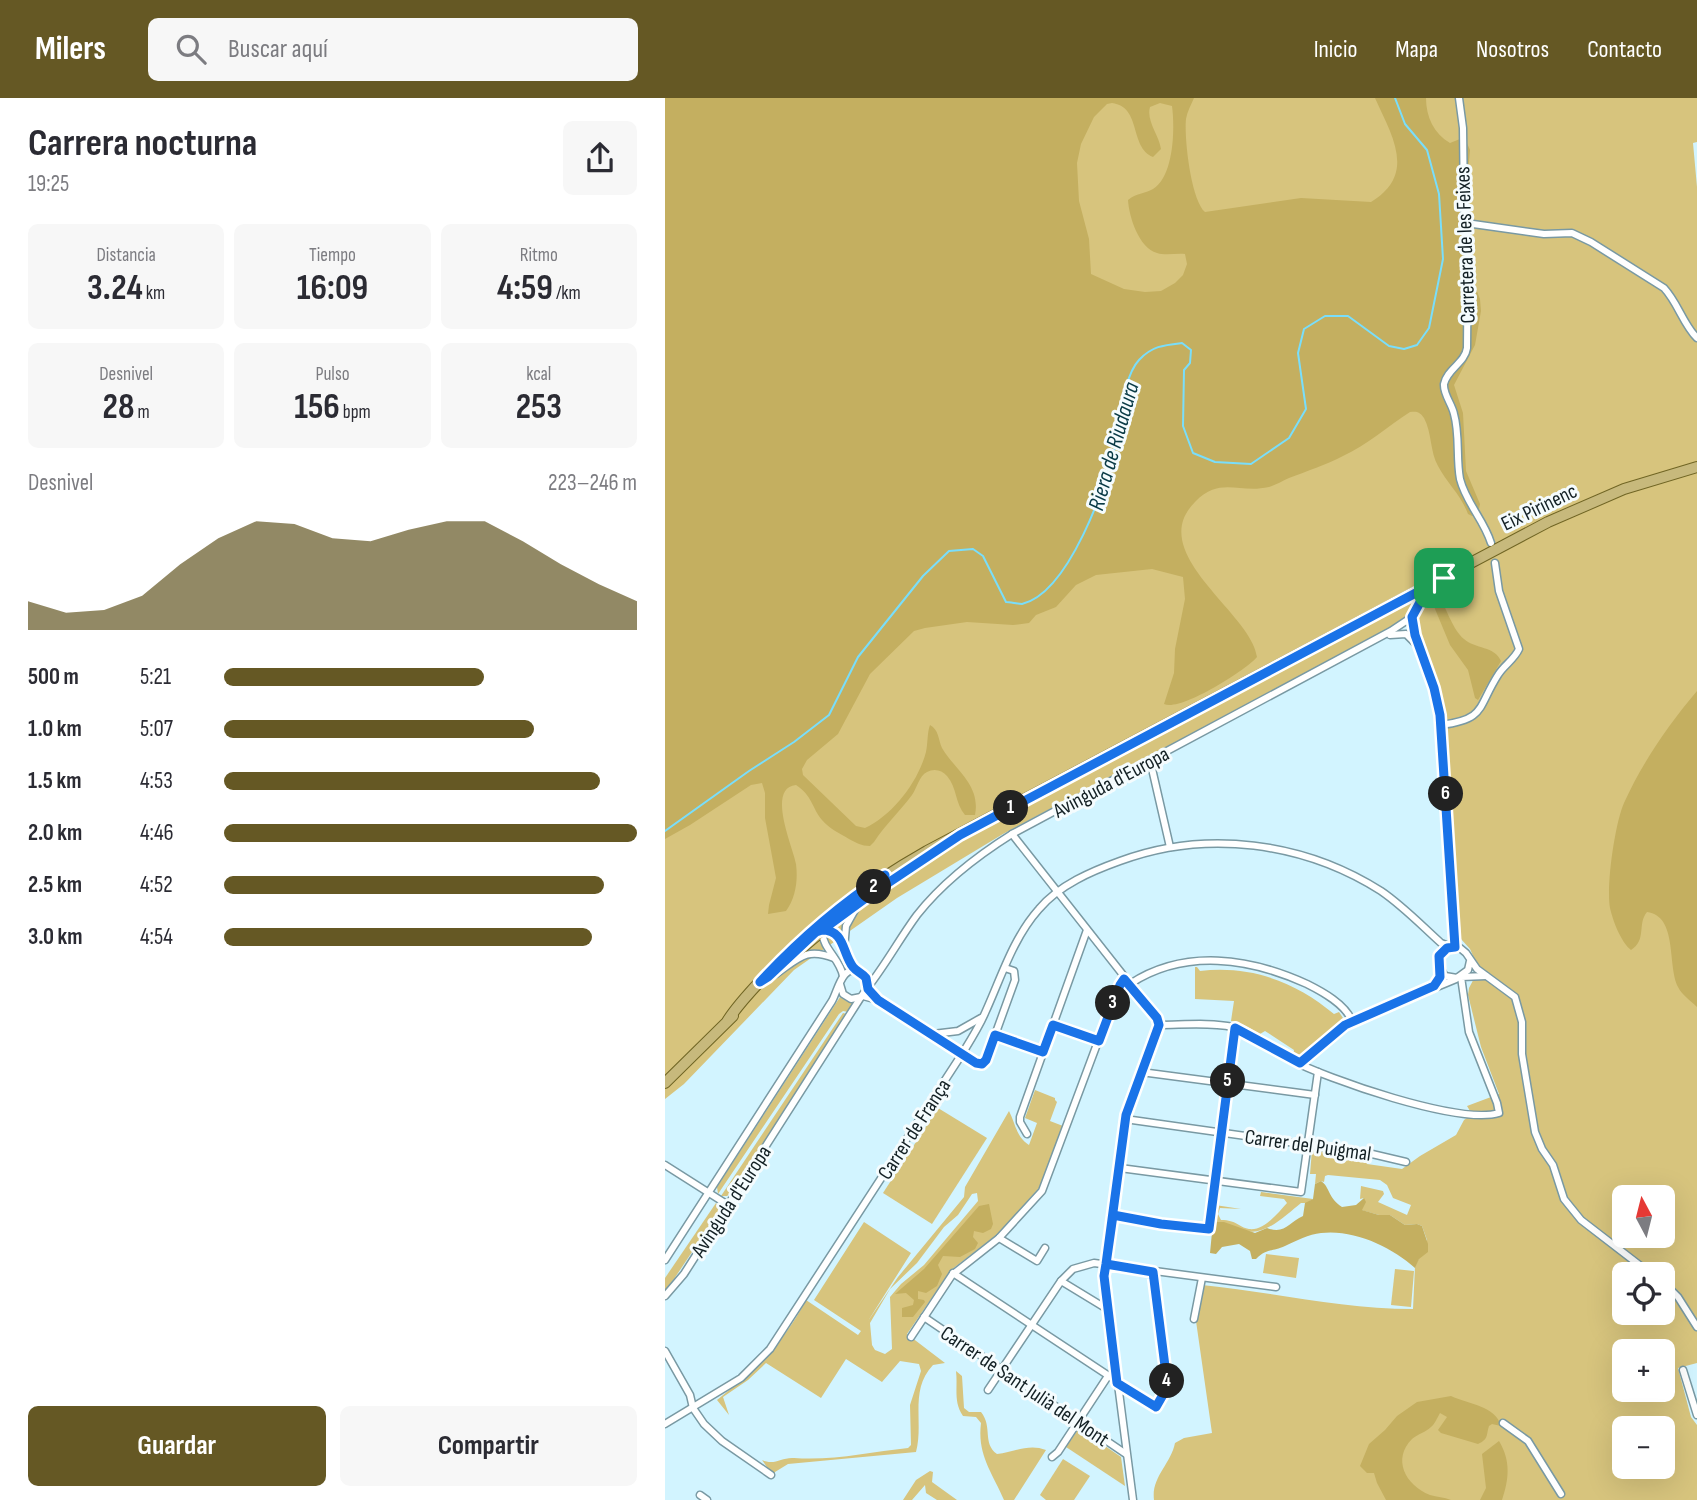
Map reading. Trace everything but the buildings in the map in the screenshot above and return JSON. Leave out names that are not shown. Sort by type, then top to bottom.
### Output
[{"type":"main road","name":"Eix Pirinenc","points":[[729,1020],[794,946],[834,911],[885,875],[927,850],[960,835],[1537,527],[1624,489],[1697,467]]},
{"type":"main road","name":"Eix Pirinenc","points":[[665,1083],[822,930],[960,835]]},
{"type":"street","name":"Carretera de les Feixes","points":[[1459,98],[1463,128],[1462,178],[1469,263],[1467,353],[1446,379],[1444,386],[1455,415],[1460,479],[1466,498],[1485,527],[1491,543]]},
{"type":"street","points":[[1466,223],[1544,234],[1572,233],[1591,242],[1664,288],[1674,299],[1689,329],[1697,338]]},
{"type":"street","points":[[1441,725],[1464,722],[1476,713],[1500,673],[1519,649],[1499,591],[1495,563]]},
{"type":"street","name":"Avinguda d'Europa","points":[[868,988],[916,917],[942,888],[990,848],[1375,640],[1412,617],[1425,593],[1444,578]]},
{"type":"street","points":[[1412,617],[1420,652],[1434,688],[1441,725],[1453,947]]},
{"type":"street","name":"Avinguda d'Europa","points":[[1375,640],[1401,633],[1410,637],[1420,652]]},
{"type":"street","points":[[1150,760],[1170,847]]},
{"type":"street","points":[[1012,834],[1157,1018],[1159,1025],[1125,1119],[1104,1276],[1133,1500]]},
{"type":"street","name":"Carrer de França","points":[[665,1424],[741,1378],[770,1349],[962,1054],[1034,915],[1058,892],[1113,863],[1170,847],[1236,843],[1282,850],[1334,866],[1380,891],[1441,943],[1453,947]]},
{"type":"street","points":[[878,1000],[862,996],[852,999],[840,989],[842,971],[823,941],[822,930],[825,924],[883,881],[885,875]]},
{"type":"street","points":[[844,949],[849,916],[867,897]]},
{"type":"street","points":[[1027,1133],[1020,1117],[1087,930]]},
{"type":"street","points":[[760,982],[816,932],[834,932],[840,937],[844,949],[858,971],[866,978],[868,988],[878,1000],[976,1063],[983,1063],[1015,977],[1013,970],[1005,968]]},
{"type":"street","name":"Carrer de França","points":[[1431,933],[1438,946],[1439,956]]},
{"type":"street","points":[[1428,990],[1439,980],[1439,956],[1453,947]]},
{"type":"street","points":[[1453,947],[1466,953],[1470,961],[1486,976],[1510,992],[1518,1004],[1522,1022],[1522,1054],[1535,1132],[1553,1165],[1564,1199],[1581,1220],[1635,1262]]},
{"type":"street","points":[[776,974],[807,954],[823,954],[834,958]]},
{"type":"street","points":[[911,1337],[953,1273],[999,1238],[1045,1187],[1118,988],[1127,981],[1196,960],[1255,965],[1281,972],[1319,990],[1340,1005],[1352,1021]]},
{"type":"street","points":[[1300,1063],[1337,1030],[1352,1021],[1459,977],[1468,970],[1470,961]]},
{"type":"street","points":[[843,976],[882,968]]},
{"type":"street","points":[[1440,969],[1449,978],[1486,976]]},
{"type":"street","points":[[1159,1025],[1235,1028],[1318,1072],[1381,1094],[1488,1116],[1499,1113],[1469,1032],[1459,977]]},
{"type":"street","name":"Avinguda d'Europa","points":[[665,1260],[832,1001],[840,984]]},
{"type":"street","points":[[862,996],[868,988]]},
{"type":"street","name":"Avinguda d'Europa","points":[[665,1296],[684,1274],[862,996]]},
{"type":"street","points":[[931,1035],[963,1030],[985,1013]]},
{"type":"street","points":[[1053,1025],[1099,1041]]},
{"type":"street","points":[[1113,1215],[1209,1229],[1235,1028]]},
{"type":"street","points":[[995,1035],[1043,1052]]},
{"type":"street","points":[[1141,1072],[1315,1095]]},
{"type":"street","points":[[1120,1168],[1301,1192],[1318,1072]]},
{"type":"street","name":"Carrer del Puigmal","points":[[1125,1119],[1372,1154],[1406,1162]]},
{"type":"street","points":[[665,1165],[728,1205]]},
{"type":"street","points":[[999,1238],[1037,1261],[1045,1248]]},
{"type":"street","points":[[988,1390],[1061,1280],[1079,1266],[1106,1264],[1276,1287]]},
{"type":"street","points":[[953,1273],[1156,1407],[1167,1382],[1153,1272]]},
{"type":"street","points":[[1194,1319],[1202,1278]]},
{"type":"street","points":[[1061,1280],[1107,1309]]},
{"type":"street","points":[[1675,1294],[1697,1327]]},
{"type":"street","name":"Carrer de Sant Julià del Mont","points":[[923,1317],[1126,1454]]},
{"type":"street","points":[[665,1351],[690,1395],[693,1408],[713,1434],[771,1475]]},
{"type":"street","points":[[1683,1370],[1697,1415]]},
{"type":"street","points":[[1052,1457],[1108,1376]]},
{"type":"street","points":[[1503,1423],[1522,1434],[1528,1441],[1560,1494]]},
{"type":"street","points":[[700,1495],[707,1500]]},
{"type":"shaded area","points":[[665,98],[1697,98],[1697,142],[1693,143],[1697,187],[1697,1363],[1678,1368],[1691,1417],[1697,1425],[1697,1500],[1154,1500],[1155,1484],[1175,1443],[1184,1438],[1212,1433],[1196,1321],[1202,1285],[1334,1303],[1413,1309],[1415,1267],[1427,1240],[1422,1226],[1405,1225],[1390,1215],[1361,1210],[1364,1198],[1360,1199],[1361,1186],[1383,1191],[1384,1194],[1378,1202],[1407,1215],[1411,1205],[1393,1198],[1387,1185],[1380,1180],[1328,1175],[1325,1176],[1324,1182],[1315,1184],[1316,1174],[1310,1174],[1312,1150],[1368,1157],[1367,1164],[1402,1169],[1456,1135],[1464,1120],[1470,1116],[1467,1106],[1499,1094],[1481,1047],[1468,995],[1479,969],[1470,949],[1461,939],[1445,729],[1450,721],[1444,721],[1437,686],[1412,617],[1003,834],[897,898],[794,970],[684,1084],[665,1099]]},
{"type":"shaded area","points":[[665,98],[1194,98],[1186,119],[1187,154],[1196,195],[1205,212],[1301,198],[1371,202],[1385,191],[1397,167],[1393,140],[1375,98],[1426,98],[1429,118],[1439,135],[1450,143],[1460,139],[1466,141],[1470,150],[1466,195],[1472,237],[1471,276],[1480,299],[1481,311],[1475,345],[1454,385],[1463,413],[1466,471],[1480,504],[1478,514],[1468,514],[1435,461],[1424,418],[1415,412],[1410,412],[1352,452],[1272,486],[1213,490],[1195,502],[1183,521],[1182,542],[1191,562],[1205,582],[1251,640],[1257,657],[1227,680],[1184,702],[1164,704],[1174,673],[1175,649],[1185,599],[1183,577],[1152,569],[1096,575],[1076,585],[1056,607],[1036,615],[1029,623],[1013,625],[967,622],[914,631],[870,674],[838,734],[807,760],[802,769],[803,775],[856,826],[865,828],[885,815],[911,786],[926,752],[930,725],[937,732],[947,756],[971,786],[976,804],[975,815],[965,815],[962,811],[953,785],[945,774],[938,770],[930,771],[922,776],[912,795],[874,842],[867,846],[854,842],[828,826],[805,793],[796,785],[787,789],[782,807],[797,876],[792,900],[786,911],[768,914],[776,878],[765,818],[765,793],[762,783],[751,785],[665,839]],"holes":[[[1160,103],[1172,106],[1173,139],[1165,174],[1153,189],[1128,200],[1133,223],[1145,245],[1160,254],[1185,254],[1187,264],[1183,275],[1161,291],[1124,289],[1091,274],[1089,239],[1079,201],[1077,163],[1081,144],[1094,117],[1107,104],[1121,106],[1132,119],[1141,145],[1153,157],[1161,149],[1151,123],[1150,107]]]},
{"type":"shaded area","points":[[1436,594],[1460,635],[1469,642],[1490,650],[1501,661],[1478,700],[1475,698],[1468,670],[1450,645],[1435,609],[1433,596]]},
{"type":"shaded area","points":[[1697,691],[1697,1007],[1678,987],[1668,932],[1663,922],[1657,915],[1647,912],[1639,942],[1631,950],[1615,925],[1609,898],[1610,870],[1624,803],[1657,744]]},
{"type":"shaded area","points":[[1195,967],[1200,971],[1237,971],[1272,978],[1304,993],[1334,1014],[1339,1012],[1343,1018],[1302,1055],[1293,1056],[1294,1050],[1265,1031],[1260,1034],[1231,1021],[1234,1001],[1195,999]]},
{"type":"shaded area","points":[[840,997],[854,1002],[848,1012],[839,1014],[718,1194],[717,1187]]},
{"type":"shaded area","points":[[843,1013],[847,1014],[732,1192],[721,1196]]},
{"type":"shaded area","points":[[1035,1090],[1055,1098],[1057,1102],[1050,1121],[1063,1126],[1039,1188],[998,1234],[951,1270],[907,1334],[945,1363],[933,1365],[921,1385],[916,1452],[788,1464],[775,1472],[774,1477],[762,1460],[771,1462],[789,1458],[837,1457],[908,1448],[911,1445],[910,1405],[921,1371],[919,1364],[900,1361],[882,1382],[846,1359],[821,1398],[766,1363],[748,1380],[723,1397],[729,1415],[717,1400],[778,1343],[806,1300],[858,1335],[861,1331],[814,1300],[864,1222],[911,1253],[868,1321],[898,1277],[964,1197],[965,1187],[1009,1111],[1019,1134],[1029,1145],[1037,1123],[1025,1118]],"holes":[[[977,1193],[978,1201],[924,1265],[890,1297],[892,1349],[885,1354],[875,1350],[870,1323],[890,1289],[917,1263],[944,1227],[958,1215],[972,1194]]]},
{"type":"shaded area","points":[[938,1108],[987,1138],[932,1224],[883,1193]]},
{"type":"shaded area","points":[[1321,1181],[1342,1207],[1356,1205],[1364,1198],[1366,1202],[1362,1210],[1390,1215],[1405,1225],[1422,1226],[1428,1252],[1419,1259],[1415,1268],[1372,1241],[1334,1232],[1307,1236],[1256,1259],[1252,1259],[1250,1251],[1239,1244],[1222,1247],[1216,1254],[1210,1253],[1213,1222],[1224,1222],[1255,1233],[1267,1228],[1283,1229],[1303,1216],[1305,1203],[1313,1199],[1315,1184]]},
{"type":"shaded area","points":[[1261,1192],[1313,1199],[1301,1203],[1269,1227],[1254,1232],[1213,1222],[1215,1205],[1241,1209],[1220,1208],[1218,1214],[1221,1220],[1231,1221],[1249,1229],[1265,1224],[1287,1203],[1284,1199],[1260,1196]]},
{"type":"shaded area","points":[[716,1203],[718,1213],[665,1290],[665,1278]]},
{"type":"shaded area","points":[[989,1204],[993,1224],[991,1229],[983,1233],[974,1231],[973,1237],[978,1243],[975,1249],[960,1257],[943,1256],[938,1265],[942,1274],[937,1286],[926,1293],[918,1291],[918,1299],[925,1302],[913,1317],[902,1317],[902,1308],[913,1305],[914,1300],[906,1293],[895,1294],[924,1269],[979,1206]]},
{"type":"shaded area","points":[[1266,1254],[1299,1258],[1296,1278],[1263,1273]]},
{"type":"shaded area","points":[[1395,1269],[1414,1271],[1411,1307],[1391,1305]]},
{"type":"shaded area","points":[[956,1371],[962,1376],[964,1408],[969,1412],[981,1412],[985,1418],[992,1450],[997,1454],[1028,1448],[1046,1450],[1014,1500],[1004,1500],[983,1454],[981,1423],[976,1417],[963,1416],[960,1411]]},
{"type":"shaded area","points":[[1451,1396],[1487,1410],[1498,1419],[1501,1426],[1489,1426],[1486,1438],[1478,1444],[1441,1433],[1438,1430],[1447,1417],[1440,1413],[1432,1426],[1412,1439],[1406,1447],[1402,1463],[1408,1478],[1421,1491],[1451,1500],[1386,1500],[1374,1473],[1367,1473],[1360,1466],[1369,1444],[1397,1416],[1417,1402]]},
{"type":"shaded area","points":[[1079,1428],[1121,1457],[1125,1486],[1066,1447]]},
{"type":"shaded area","points":[[1499,1441],[1506,1456],[1508,1470],[1502,1500],[1480,1500],[1486,1488],[1482,1454]]},
{"type":"shaded area","points":[[1063,1459],[1090,1476],[1074,1500],[1046,1500],[1040,1495]]},
{"type":"shaded area","points":[[930,1471],[933,1472],[932,1482],[957,1500],[937,1500],[926,1493],[925,1485],[912,1500],[903,1500],[916,1480]]},
{"type":"waterway","name":"Riera de Riudaura","points":[[665,831],[829,715],[858,657],[923,576],[949,551],[973,549],[983,556],[1006,602],[1022,604],[1039,596],[1070,559],[1095,509],[1116,442],[1129,377],[1139,360],[1149,352],[1182,343],[1191,350],[1190,363],[1184,370],[1183,426],[1193,453],[1215,462],[1251,464],[1289,438],[1306,409],[1298,353],[1304,329],[1325,316],[1348,316],[1389,346],[1404,349],[1417,345],[1429,328],[1443,259],[1439,194],[1427,150],[1405,124],[1395,98]]},
{"type":"route","points":[[1444,578],[960,835],[900,873],[822,930],[816,932],[760,982],[794,946],[834,911],[885,875],[883,881],[825,924],[822,930],[829,930],[840,937],[855,971],[864,974],[868,989],[878,1000],[976,1063],[982,1064],[986,1060],[995,1035],[1043,1052],[1053,1025],[1099,1041],[1120,985],[1124,979],[1130,984],[1157,1018],[1159,1025],[1126,1115],[1120,1168],[1113,1215],[1106,1264],[1153,1272],[1167,1382],[1156,1407],[1117,1383],[1104,1290],[1104,1270],[1113,1215],[1209,1229],[1235,1028],[1300,1063],[1345,1025],[1434,986],[1440,977],[1439,956],[1447,948],[1455,947],[1440,715],[1412,617],[1425,593],[1444,578]]}]
